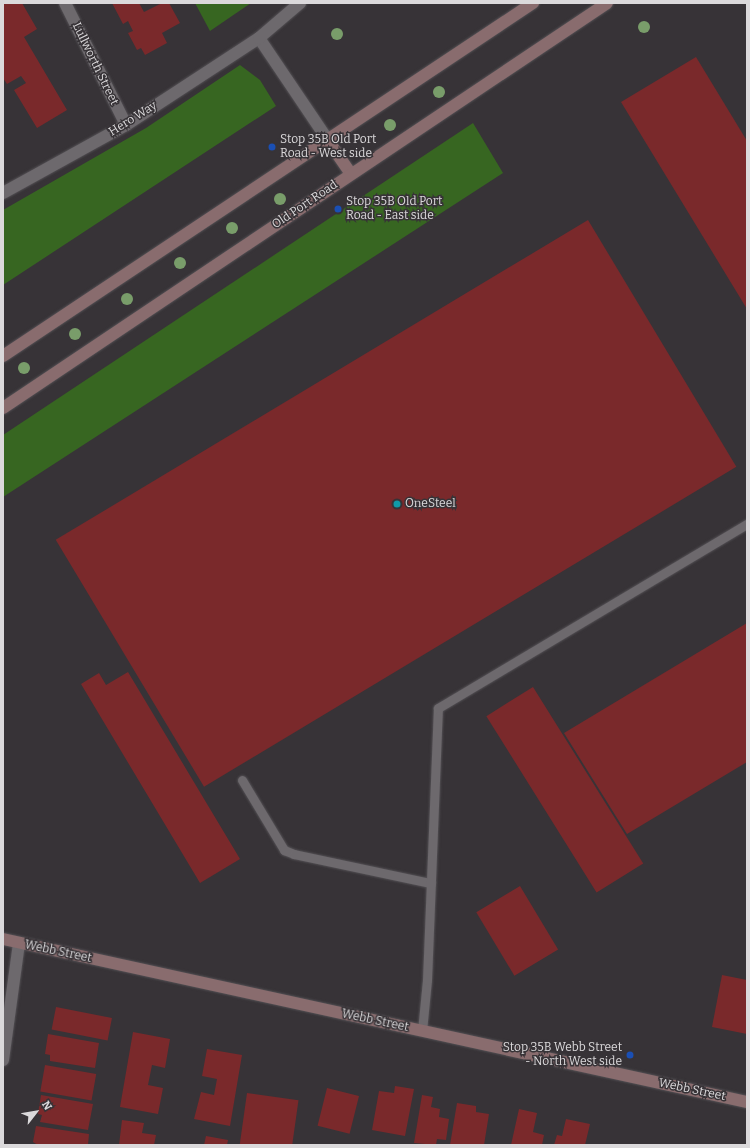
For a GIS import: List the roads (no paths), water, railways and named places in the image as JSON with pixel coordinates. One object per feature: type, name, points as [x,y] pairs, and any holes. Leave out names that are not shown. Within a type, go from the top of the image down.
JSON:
[{"type":"main road","points":[[3,356],[533,3]]},
{"type":"main road","name":"Old Port Road","points":[[3,408],[607,3]]},
{"type":"main road","points":[[327,139],[351,174]]},
{"type":"main road","name":"Webb Street","points":[[3,939],[747,1102]]},
{"type":"street","name":"Lullworth Street","points":[[65,3],[126,125]]},
{"type":"street","name":"Hero Way","points":[[3,193],[126,125],[259,38],[300,3]]},
{"type":"street","points":[[259,38],[327,139]]},
{"type":"street","points":[[3,1060],[19,943]]},
{"type":"lane","points":[[422,1031],[431,883],[438,708],[747,524]]},
{"type":"lane","points":[[242,780],[284,850],[294,854],[431,883]]},
{"type":"place","name":"Stop 35B Old Port Road - West side","points":[[272,147]]},
{"type":"place","name":"Stop 35B Old Port Road - East side","points":[[338,209]]},
{"type":"place","name":"OneSteel","points":[[397,504]]},
{"type":"place","name":"Stop 35B Webb Street - North West side","points":[[630,1055]]}]
